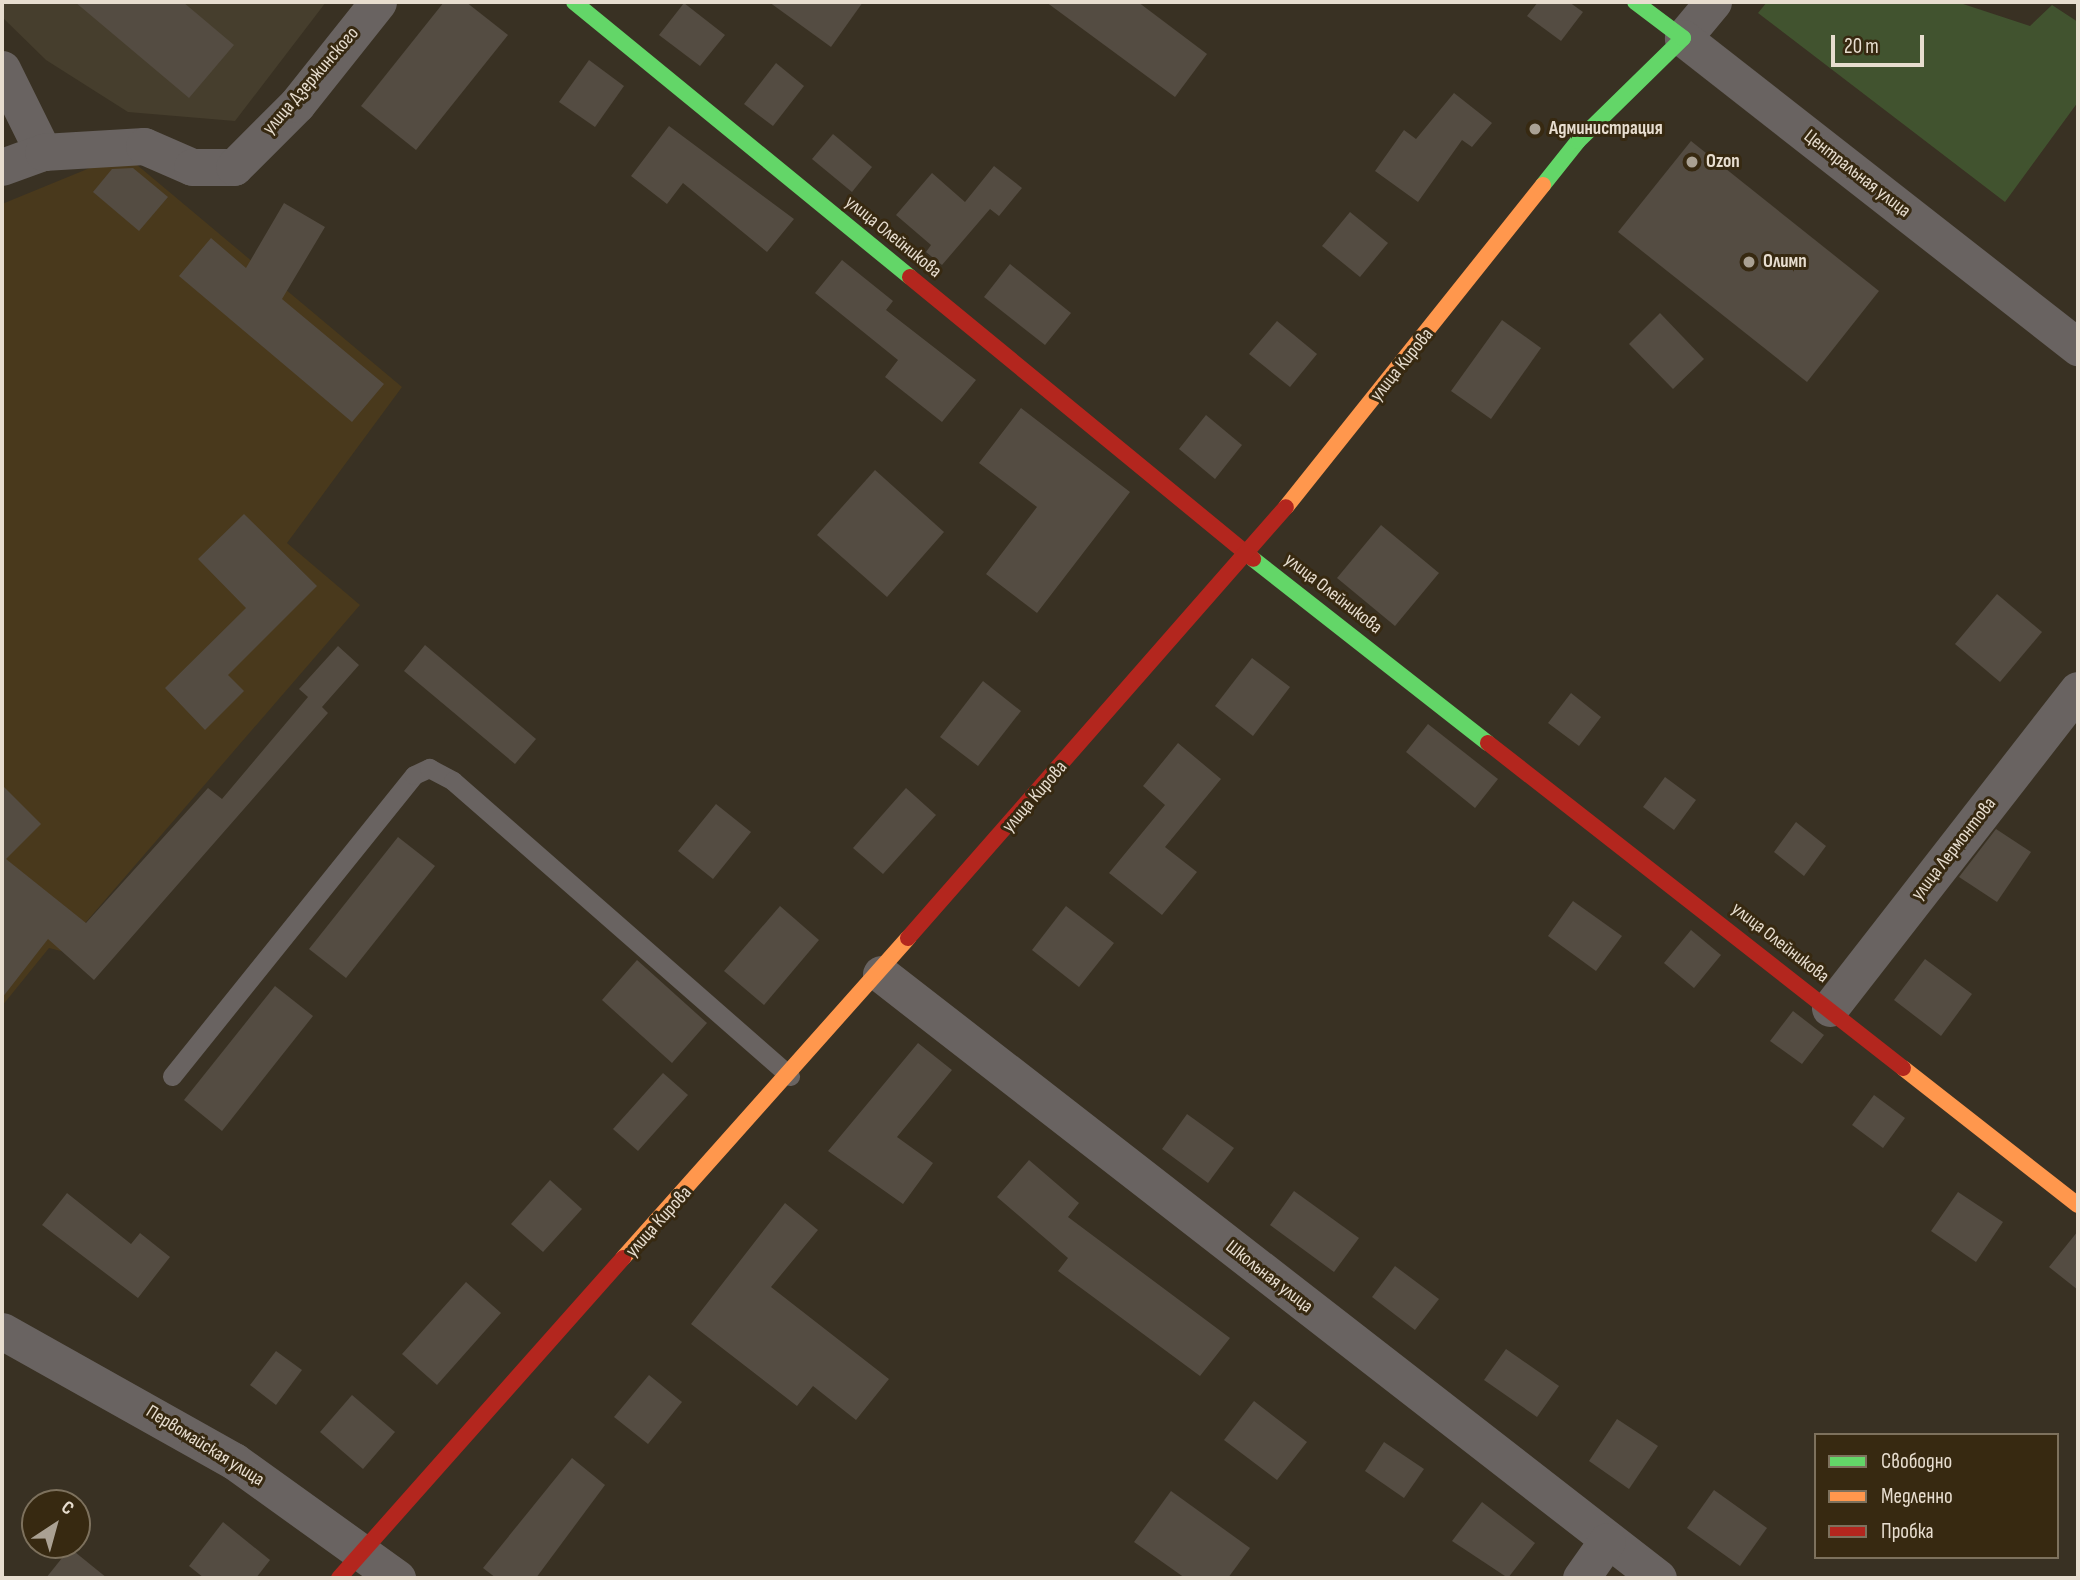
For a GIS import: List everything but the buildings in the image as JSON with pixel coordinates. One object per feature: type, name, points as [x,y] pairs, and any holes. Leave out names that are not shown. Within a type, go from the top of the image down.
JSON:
[{"type":"street","name":"улица Дзержинского","points":[[2,167],[43,152],[144,146],[192,167],[234,167],[297,104],[378,2]]},
{"type":"street","name":"улица Олейникова","points":[[574,2],[1248,555],[1830,1008],[2078,1205]]},
{"type":"street","name":"Центральная улица","points":[[1635,2],[2078,347]]},
{"type":"street","name":"улица Кирова","points":[[350,1566],[881,974],[1248,555],[1578,141],[1683,38],[1713,2]]},
{"type":"street","points":[[2,69],[43,152]]},
{"type":"street","name":"улица Лермонтова","points":[[1830,1008],[2078,690]]},
{"type":"street","name":"Школьная улица","points":[[881,974],[1658,1578]]},
{"type":"street","name":"Первомайская улица","points":[[2,1331],[234,1461],[350,1566],[397,1578]]},
{"type":"street","points":[[1581,1578],[1607,1541]]},
{"type":"lane","points":[[172,1076],[414,775],[429,768],[453,781],[790,1076]]},
{"type":"shaded area","points":[[2,2],[326,2],[235,121],[128,112],[46,60],[2,17]]},
{"type":"shaded area","points":[[124,154],[402,387],[287,543],[360,605],[61,951],[49,948],[2,1006],[2,204]]},
{"type":"green space","points":[[1767,2],[1957,2],[2030,26],[2052,5],[2078,22],[2078,102],[2005,202],[1758,13]]},
{"type":"traffic: fast","points":[[574,2],[910,277]]},
{"type":"traffic: fast","points":[[1543,185],[1578,141],[1683,38],[1635,2]]},
{"type":"traffic: fast","points":[[1253,559],[1488,743]]},
{"type":"traffic: slow","points":[[1286,507],[1543,185]]},
{"type":"traffic: slow","points":[[623,1258],[908,938]]},
{"type":"traffic: slow","points":[[1903,1068],[2078,1205]]},
{"type":"traffic: jam","points":[[910,277],[1253,559]]},
{"type":"traffic: jam","points":[[908,938],[1286,507]]},
{"type":"traffic: jam","points":[[1488,743],[1903,1068]]},
{"type":"traffic: jam","points":[[339,1578],[623,1258]]},
{"type":"place","name":"Администрация","points":[[1535,129]]},
{"type":"place","name":"Ozon","points":[[1692,162]]},
{"type":"place","name":"Олимп","points":[[1749,262]]}]
